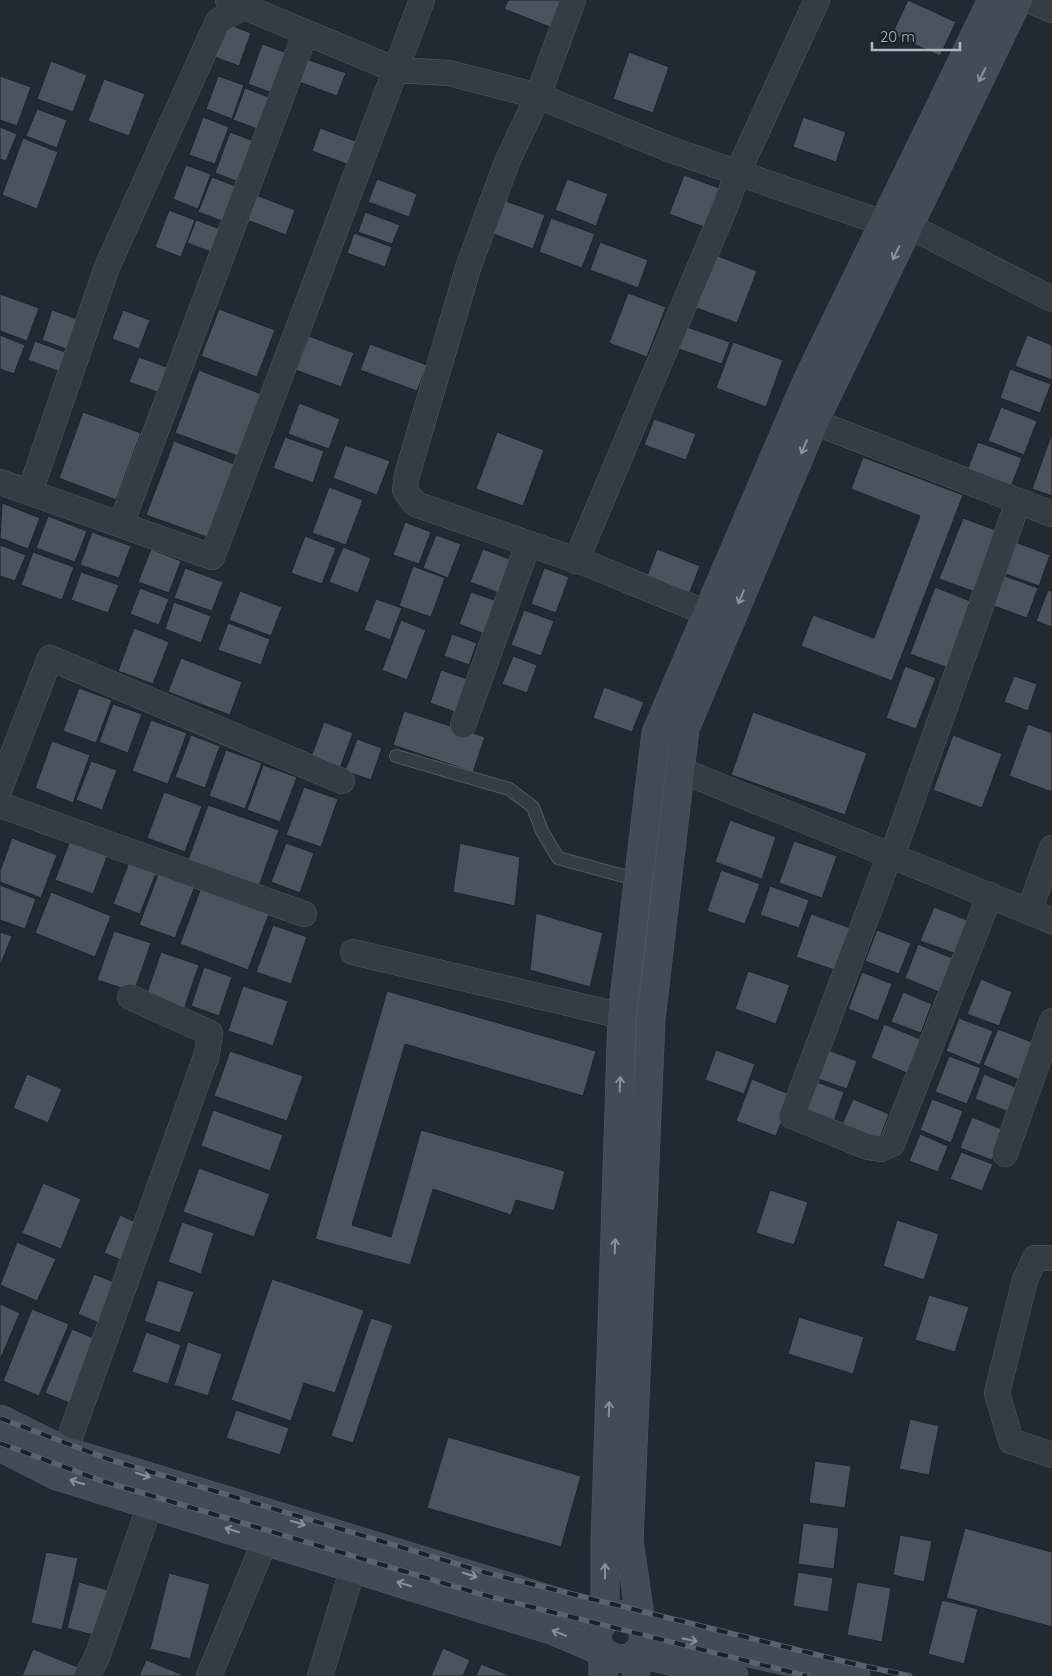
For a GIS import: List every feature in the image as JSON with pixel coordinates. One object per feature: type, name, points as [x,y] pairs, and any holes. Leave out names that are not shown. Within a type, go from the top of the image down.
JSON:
[{"type":"street","points":[[0,482],[212,556],[422,0]]},
{"type":"street","points":[[573,0],[538,96],[507,162],[469,265],[407,474],[405,490],[415,504],[576,561],[707,614]]},
{"type":"street","points":[[576,561],[738,172],[817,0]]},
{"type":"street","points":[[604,1620],[622,1016],[656,733],[806,381],[896,224],[1018,0]]},
{"type":"street","points":[[1029,0],[1052,10]]},
{"type":"street","points":[[30,492],[107,267],[218,21],[239,2],[305,34],[396,70],[449,73],[538,96],[669,149],[896,224],[1052,300]]},
{"type":"street","points":[[638,1653],[629,1541],[650,1029],[685,729],[896,224],[984,3]]},
{"type":"street","points":[[121,524],[305,34]]},
{"type":"street","points":[[814,422],[1052,514]]},
{"type":"street","points":[[990,895],[892,1144],[880,1149],[868,1147],[792,1116],[889,857],[892,856],[1018,502]]},
{"type":"street","points":[[463,725],[528,544]]},
{"type":"street","points":[[0,788],[50,658],[342,781]]},
{"type":"street","points":[[680,770],[1052,921]]},
{"type":"street","points":[[0,805],[304,914]]},
{"type":"street","points":[[1029,911],[1052,848]]},
{"type":"street","points":[[353,952],[622,1016]]},
{"type":"street","points":[[65,1451],[207,1054],[210,1033],[130,997]]},
{"type":"street","points":[[1005,1154],[1052,1021]]},
{"type":"street","points":[[1052,1258],[1035,1258],[1025,1280],[996,1393],[1010,1441],[1052,1455]]},
{"type":"street","points":[[0,1419],[65,1451],[561,1603],[604,1620]]},
{"type":"street","points":[[0,1448],[57,1476],[554,1631],[603,1664]]},
{"type":"street","points":[[87,1676],[97,1657],[150,1505]]},
{"type":"street","points":[[209,1676],[265,1540]]},
{"type":"street","points":[[320,1676],[353,1568]]},
{"type":"street","points":[[603,1664],[597,1638],[598,1630],[604,1620],[611,1615],[627,1615],[634,1619],[638,1653]]},
{"type":"street","points":[[638,1653],[734,1676]]},
{"type":"street","points":[[603,1664],[614,1659],[622,1660],[638,1653],[856,1676]]},
{"type":"lane","points":[[396,756],[509,790],[533,807],[542,831],[558,858],[638,880]]},
{"type":"building","points":[[508,0],[557,0],[565,3],[555,29],[504,9]]},
{"type":"building","points":[[908,0],[956,22],[940,56],[892,34]]},
{"type":"building","points":[[225,23],[251,33],[239,66],[212,56]]},
{"type":"building","points":[[262,44],[290,54],[275,94],[248,84]]},
{"type":"building","points":[[629,52],[669,67],[653,113],[613,99]]},
{"type":"building","points":[[306,59],[346,73],[337,96],[297,81]]},
{"type":"building","points":[[51,61],[87,75],[73,112],[37,99]]},
{"type":"building","points":[[0,76],[31,87],[17,126],[0,120]]},
{"type":"building","points":[[218,76],[244,85],[232,119],[206,109]]},
{"type":"building","points":[[104,79],[145,94],[129,136],[88,121]]},
{"type":"building","points":[[245,88],[271,98],[260,130],[233,120]]},
{"type":"building","points":[[37,109],[67,120],[57,148],[26,136]]},
{"type":"building","points":[[203,117],[229,127],[215,164],[189,155]]},
{"type":"building","points":[[803,117],[846,132],[836,162],[793,147]]},
{"type":"building","points":[[0,127],[17,134],[6,161],[0,159]]},
{"type":"building","points":[[320,128],[363,144],[355,167],[312,151]]},
{"type":"building","points":[[230,132],[256,142],[241,183],[215,173]]},
{"type":"building","points":[[23,138],[58,152],[37,209],[2,195]]},
{"type":"building","points":[[186,165],[211,174],[198,209],[173,199]]},
{"type":"building","points":[[684,175],[719,188],[704,227],[669,214]]},
{"type":"building","points":[[212,177],[238,187],[225,222],[198,212]]},
{"type":"building","points":[[377,179],[417,194],[409,217],[368,202]]},
{"type":"building","points":[[567,179],[608,194],[596,226],[555,210]]},
{"type":"building","points":[[256,195],[295,210],[286,235],[247,220]]},
{"type":"building","points":[[500,199],[545,215],[533,249],[488,232]]},
{"type":"building","points":[[169,210],[195,220],[181,257],[155,247]]},
{"type":"building","points":[[365,212],[400,225],[392,244],[358,232]]},
{"type":"building","points":[[551,218],[595,234],[582,268],[539,252]]},
{"type":"building","points":[[196,220],[223,230],[214,253],[187,243]]},
{"type":"building","points":[[354,233],[392,247],[385,267],[347,253]]},
{"type":"building","points":[[600,242],[648,260],[638,288],[590,270]]},
{"type":"building","points":[[713,254],[757,271],[737,323],[694,307]]},
{"type":"building","points":[[628,293],[666,307],[647,357],[609,343]]},
{"type":"building","points":[[0,294],[39,308],[27,341],[0,331]]},
{"type":"building","points":[[219,309],[275,330],[257,377],[201,356]]},
{"type":"building","points":[[52,310],[86,322],[74,352],[42,340]]},
{"type":"building","points":[[123,310],[150,320],[139,349],[112,339]]},
{"type":"building","points":[[687,327],[730,342],[722,364],[679,349]]},
{"type":"building","points":[[0,335],[25,345],[14,374],[0,369]]},
{"type":"building","points":[[1027,335],[1052,345],[1052,380],[1015,366]]},
{"type":"building","points":[[309,336],[354,353],[341,387],[296,370]]},
{"type":"building","points":[[35,341],[75,356],[68,375],[28,360]]},
{"type":"building","points":[[733,342],[783,360],[766,407],[716,388]]},
{"type":"building","points":[[370,344],[427,365],[417,391],[360,370]]},
{"type":"building","points":[[139,357],[172,369],[163,394],[129,382]]},
{"type":"building","points":[[1010,369],[1051,384],[1040,413],[1000,398]]},
{"type":"building","points":[[199,370],[261,394],[238,456],[175,433]]},
{"type":"building","points":[[299,403],[340,419],[329,449],[288,434]]},
{"type":"building","points":[[1001,407],[1037,421],[1024,455],[988,441]]},
{"type":"building","points":[[83,412],[141,433],[116,500],[59,478]]},
{"type":"building","points":[[654,419],[696,434],[686,460],[644,445]]},
{"type":"building","points":[[497,432],[544,450],[523,506],[476,489]]},
{"type":"building","points":[[1052,433],[1052,496],[1032,489]]},
{"type":"building","points":[[285,437],[324,451],[313,483],[273,468]]},
{"type":"building","points":[[174,441],[234,464],[207,537],[146,515]]},
{"type":"building","points":[[978,442],[1022,458],[1009,492],[965,476]]},
{"type":"building","points":[[345,445],[390,461],[377,495],[333,478]]},
{"type":"building","points":[[863,457],[963,495],[892,681],[801,646],[813,615],[874,638],[920,516],[851,489]]},
{"type":"building","points":[[329,487],[363,500],[346,545],[312,533]]},
{"type":"building","points":[[2,503],[40,518],[28,549],[0,538]]},
{"type":"building","points":[[48,516],[87,531],[75,562],[36,548]]},
{"type":"building","points":[[963,518],[998,531],[975,592],[939,579]]},
{"type":"building","points":[[405,522],[431,532],[419,564],[393,555]]},
{"type":"building","points":[[92,532],[131,546],[119,578],[80,565]]},
{"type":"building","points":[[436,535],[461,544],[448,578],[423,568]]},
{"type":"building","points":[[305,536],[336,548],[322,584],[291,573]]},
{"type":"building","points":[[1015,542],[1050,555],[1039,586],[1003,573]]},
{"type":"building","points":[[0,545],[26,555],[15,581],[0,576]]},
{"type":"building","points":[[343,547],[371,558],[358,593],[329,582]]},
{"type":"building","points":[[151,549],[181,561],[169,593],[138,582]]},
{"type":"building","points":[[483,549],[512,560],[499,593],[470,582]]},
{"type":"building","points":[[657,549],[700,566],[689,594],[646,579]]},
{"type":"building","points":[[33,552],[74,567],[62,600],[21,585]]},
{"type":"building","points":[[413,566],[445,578],[431,617],[399,606]]},
{"type":"building","points":[[185,568],[223,582],[212,611],[174,598]]},
{"type":"building","points":[[544,568],[569,577],[556,613],[531,604]]},
{"type":"building","points":[[81,572],[119,585],[108,613],[71,600]]},
{"type":"building","points":[[1002,575],[1038,588],[1027,618],[991,605]]},
{"type":"building","points":[[935,587],[980,605],[956,671],[910,654]]},
{"type":"building","points":[[140,588],[169,599],[159,625],[130,614]]},
{"type":"building","points":[[1048,590],[1052,591],[1052,627],[1036,621]]},
{"type":"building","points":[[240,591],[282,607],[271,636],[229,620]]},
{"type":"building","points":[[471,592],[497,601],[485,634],[459,624]]},
{"type":"building","points":[[376,599],[402,608],[390,640],[364,630]]},
{"type":"building","points":[[174,602],[211,616],[201,643],[165,629]]},
{"type":"building","points":[[524,610],[554,621],[541,656],[511,645]]},
{"type":"building","points":[[401,620],[426,630],[407,680],[382,670]]},
{"type":"building","points":[[228,623],[270,639],[261,665],[218,650]]},
{"type":"building","points":[[134,628],[169,642],[153,684],[118,671]]},
{"type":"building","points":[[452,634],[477,643],[469,665],[444,656]]},
{"type":"building","points":[[513,656],[537,665],[527,693],[502,684]]},
{"type":"building","points":[[181,658],[242,682],[230,715],[168,692]]},
{"type":"building","points":[[905,666],[936,678],[916,729],[886,718]]},
{"type":"building","points":[[441,670],[470,680],[458,713],[430,703]]},
{"type":"building","points":[[1014,676],[1037,684],[1028,711],[1004,702]]},
{"type":"building","points":[[604,687],[644,702],[632,732],[593,718]]},
{"type":"building","points":[[79,688],[112,700],[96,743],[63,731]]},
{"type":"building","points":[[113,704],[142,714],[128,753],[99,742]]},
{"type":"building","points":[[404,711],[485,737],[473,772],[393,745]]},
{"type":"building","points":[[753,712],[867,753],[845,815],[731,775]]},
{"type":"building","points":[[151,720],[187,733],[168,784],[132,771]]},
{"type":"building","points":[[324,722],[353,733],[340,768],[311,757]]},
{"type":"building","points":[[1028,724],[1052,733],[1052,792],[1009,776]]},
{"type":"building","points":[[191,735],[220,746],[205,788],[175,777]]},
{"type":"building","points":[[953,735],[1002,754],[982,808],[933,790]]},
{"type":"building","points":[[357,739],[382,748],[371,780],[345,771]]},
{"type":"building","points":[[52,741],[90,755],[73,803],[35,788]]},
{"type":"building","points":[[226,750],[262,763],[245,809],[209,796]]},
{"type":"building","points":[[91,761],[117,770],[102,810],[76,800]]},
{"type":"building","points":[[263,765],[297,777],[280,822],[247,810]]},
{"type":"building","points":[[304,787],[338,799],[321,847],[286,835]]},
{"type":"building","points":[[164,792],[202,806],[185,852],[147,838]]},
{"type":"building","points":[[208,805],[279,830],[259,886],[188,860]]},
{"type":"building","points":[[730,820],[776,837],[762,879],[715,862]]},
{"type":"building","points":[[72,835],[110,849],[93,894],[55,880]]},
{"type":"building","points":[[12,838],[57,855],[41,898],[0,882],[0,871]]},
{"type":"building","points":[[794,841],[837,856],[822,898],[779,883]]},
{"type":"building","points":[[286,843],[314,853],[300,893],[271,882]]},
{"type":"building","points":[[460,843],[520,857],[515,906],[453,892]]},
{"type":"building","points":[[129,862],[156,873],[140,914],[113,904]]},
{"type":"building","points":[[721,870],[760,884],[745,924],[707,911]]},
{"type":"building","points":[[159,872],[195,886],[175,938],[139,925]]},
{"type":"building","points":[[0,885],[36,899],[25,929],[0,920]]},
{"type":"building","points":[[202,885],[270,911],[248,970],[180,944]]},
{"type":"building","points":[[770,886],[809,900],[799,928],[760,915]]},
{"type":"building","points":[[51,892],[111,916],[95,957],[35,933]]},
{"type":"building","points":[[934,907],[967,920],[954,953],[920,941]]},
{"type":"building","points":[[536,913],[603,933],[590,987],[530,970]]},
{"type":"building","points":[[811,914],[856,930],[841,972],[796,957]]},
{"type":"building","points":[[273,925],[307,937],[291,984],[256,972]]},
{"type":"building","points":[[877,930],[911,943],[899,974],[865,961]]},
{"type":"building","points":[[114,931],[151,943],[134,992],[97,980]]},
{"type":"building","points":[[0,932],[12,936],[0,966]]},
{"type":"building","points":[[918,944],[952,958],[939,992],[905,978]]},
{"type":"building","points":[[161,952],[199,965],[183,1012],[145,999]]},
{"type":"building","points":[[204,967],[232,977],[219,1016],[191,1006]]},
{"type":"building","points":[[748,971],[790,985],[776,1024],[735,1009]]},
{"type":"building","points":[[862,972],[892,984],[878,1021],[848,1009]]},
{"type":"building","points":[[981,979],[1012,992],[999,1026],[967,1014]]},
{"type":"building","points":[[243,986],[288,1001],[273,1046],[228,1031]]},
{"type":"building","points":[[387,991],[596,1051],[583,1096],[405,1044],[352,1225],[391,1237],[421,1130],[565,1171],[554,1211],[516,1200],[511,1215],[433,1189],[410,1265],[315,1239]]},
{"type":"building","points":[[903,992],[932,1004],[921,1033],[891,1022]]},
{"type":"building","points":[[959,1018],[993,1031],[980,1065],[946,1051]]},
{"type":"building","points":[[884,1024],[920,1039],[907,1073],[871,1058]]},
{"type":"building","points":[[998,1029],[1037,1044],[1022,1081],[983,1065]]},
{"type":"building","points":[[716,1050],[755,1064],[744,1094],[705,1080]]},
{"type":"building","points":[[828,1050],[857,1061],[847,1089],[816,1078]]},
{"type":"building","points":[[230,1051],[303,1076],[287,1121],[214,1096]]},
{"type":"building","points":[[949,1056],[981,1068],[967,1104],[935,1092]]},
{"type":"building","points":[[27,1074],[62,1089],[48,1123],[13,1108]]},
{"type":"building","points":[[984,1074],[1018,1088],[1009,1112],[975,1099]]},
{"type":"building","points":[[752,1079],[792,1095],[776,1136],[736,1121]]},
{"type":"building","points":[[814,1081],[844,1092],[833,1124],[802,1113]]},
{"type":"building","points":[[853,1099],[889,1114],[878,1143],[841,1127]]},
{"type":"building","points":[[932,1099],[963,1111],[951,1143],[920,1130]]},
{"type":"building","points":[[213,1110],[283,1135],[270,1171],[201,1146]]},
{"type":"building","points":[[972,1117],[1004,1130],[992,1160],[960,1148]]},
{"type":"building","points":[[920,1134],[948,1146],[938,1172],[909,1161]]},
{"type":"building","points":[[961,1152],[993,1164],[982,1191],[950,1179]]},
{"type":"building","points":[[199,1168],[270,1194],[254,1237],[183,1212]]},
{"type":"building","points":[[43,1183],[81,1199],[61,1249],[22,1233]]},
{"type":"building","points":[[770,1190],[808,1202],[794,1245],[756,1233]]},
{"type":"building","points":[[120,1215],[154,1230],[138,1267],[104,1253]]},
{"type":"building","points":[[897,1220],[939,1234],[924,1280],[883,1266]]},
{"type":"building","points":[[182,1222],[214,1233],[201,1274],[168,1262]]},
{"type":"building","points":[[17,1242],[56,1259],[37,1301],[0,1285]]},
{"type":"building","points":[[94,1274],[128,1288],[111,1328],[78,1314]]},
{"type":"building","points":[[272,1279],[364,1310],[335,1393],[304,1383],[291,1421],[231,1400]]},
{"type":"building","points":[[158,1280],[194,1292],[180,1333],[144,1321]]},
{"type":"building","points":[[929,1295],[969,1307],[955,1352],[915,1340]]},
{"type":"building","points":[[0,1304],[20,1313],[0,1360]]},
{"type":"building","points":[[32,1309],[69,1324],[39,1396],[3,1381]]},
{"type":"building","points":[[799,1317],[864,1337],[853,1374],[788,1354]]},
{"type":"building","points":[[371,1318],[393,1325],[353,1443],[331,1436]]},
{"type":"building","points":[[72,1329],[103,1342],[77,1406],[45,1393]]},
{"type":"building","points":[[146,1332],[181,1345],[168,1384],[132,1372]]},
{"type":"building","points":[[188,1342],[222,1354],[208,1396],[174,1385]]},
{"type":"building","points":[[236,1410],[289,1428],[280,1455],[226,1438]]},
{"type":"building","points":[[910,1419],[939,1426],[929,1475],[899,1469]]},
{"type":"building","points":[[448,1437],[581,1476],[561,1547],[427,1508]]},
{"type":"building","points":[[815,1461],[851,1466],[845,1508],[809,1503]]},
{"type":"building","points":[[803,1523],[839,1528],[834,1569],[798,1564]]},
{"type":"building","points":[[965,1528],[1052,1552],[1052,1627],[946,1598]]},
{"type":"building","points":[[900,1535],[932,1541],[924,1582],[893,1575]]},
{"type":"building","points":[[46,1552],[78,1558],[62,1630],[31,1623]]},
{"type":"building","points":[[798,1572],[833,1578],[828,1612],[793,1606]]},
{"type":"building","points":[[169,1573],[210,1584],[190,1659],[150,1649]]},
{"type":"building","points":[[79,1582],[112,1591],[100,1637],[67,1628]]},
{"type":"building","points":[[857,1582],[891,1588],[882,1642],[847,1635]]},
{"type":"building","points":[[942,1600],[978,1609],[964,1664],[928,1654]]},
{"type":"building","points":[[443,1648],[470,1660],[463,1676],[431,1676]]},
{"type":"building","points":[[33,1649],[78,1667],[74,1676],[22,1676]]},
{"type":"building","points":[[146,1660],[183,1675],[139,1676]]},
{"type":"building","points":[[481,1664],[511,1676],[476,1676]]},
{"type":"railway","points":[[0,1418],[108,1459],[487,1573],[850,1663],[910,1676]]},
{"type":"railway","points":[[0,1443],[99,1480],[480,1594],[807,1676]]}]
